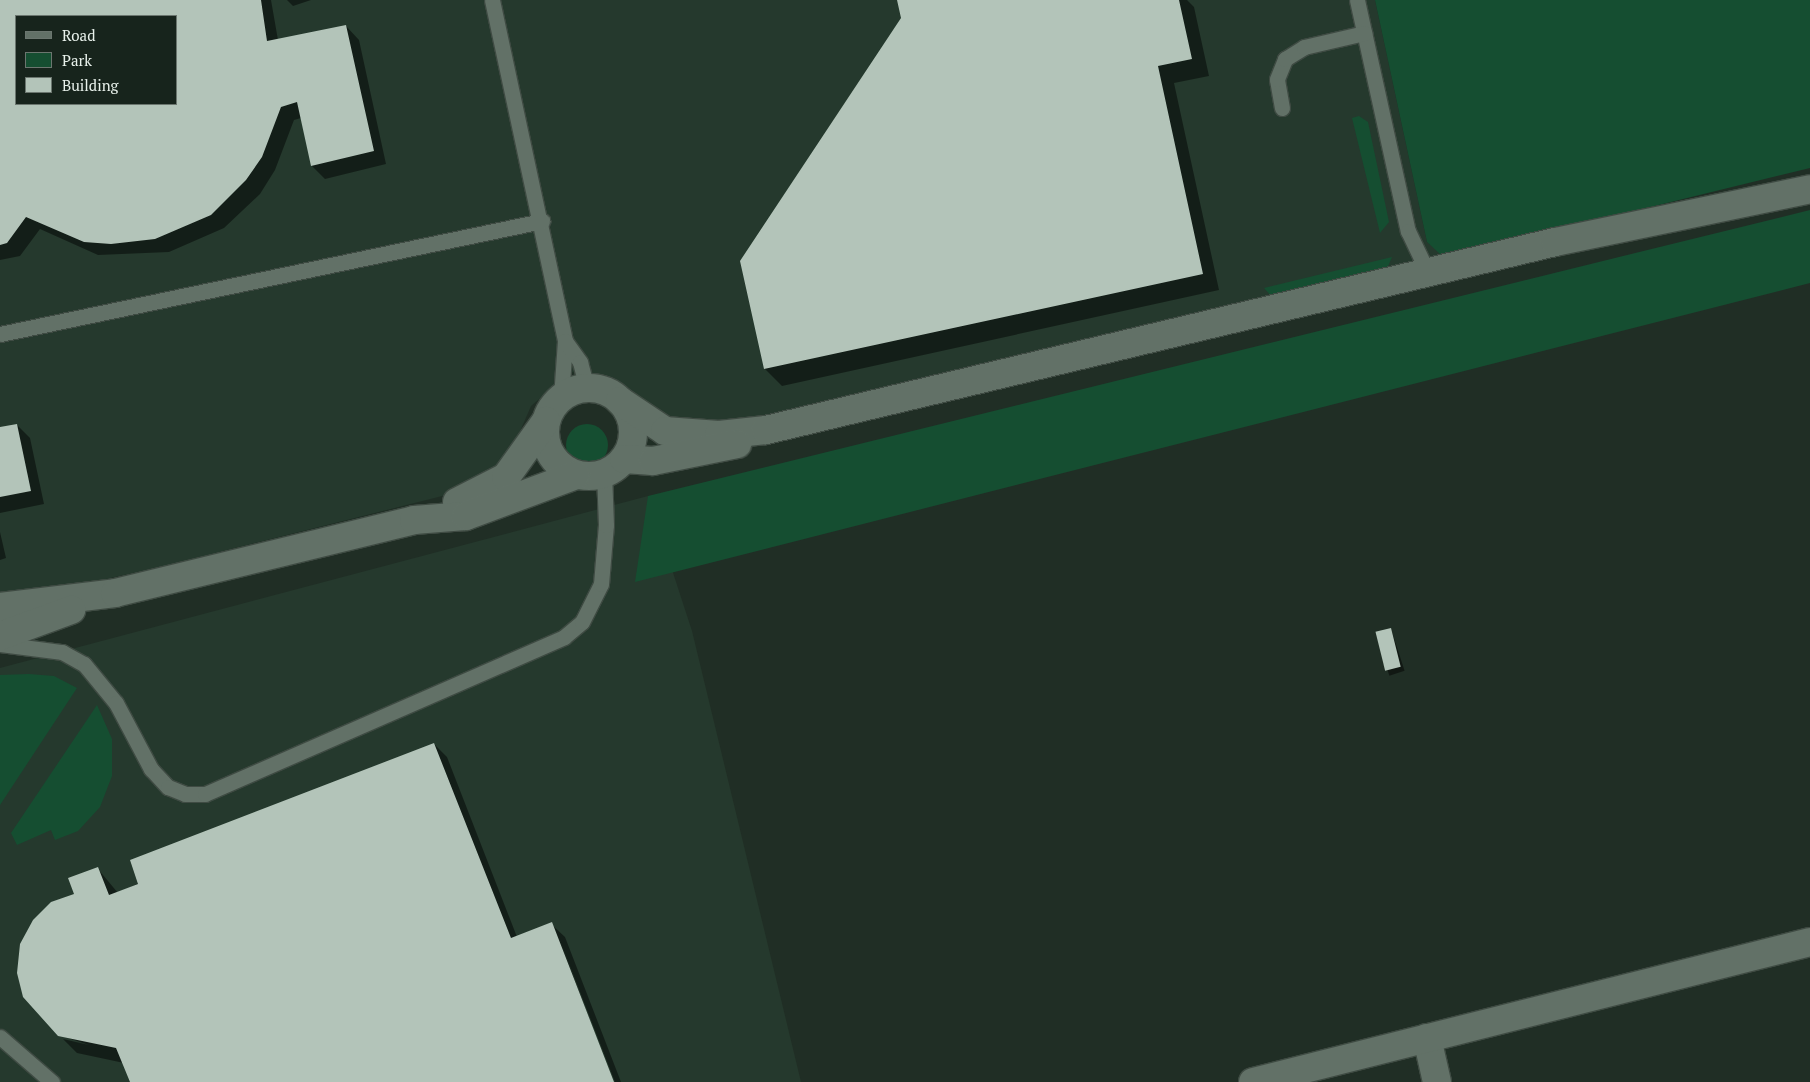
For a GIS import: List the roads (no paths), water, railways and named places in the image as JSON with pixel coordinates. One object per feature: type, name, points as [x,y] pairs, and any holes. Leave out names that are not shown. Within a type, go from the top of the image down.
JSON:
[{"type":"street","points":[[414,520],[506,477],[561,398],[587,388],[620,401],[665,431],[719,435],[766,430],[1428,273],[1810,189]]},
{"type":"street","points":[[614,466],[632,429],[620,401]]},
{"type":"street","points":[[546,420],[547,447],[554,460],[576,475]]},
{"type":"street","points":[[0,607],[115,593],[414,520],[466,516],[576,475],[614,466],[699,455],[738,444],[766,430]]},
{"type":"street","points":[[0,636],[115,593]]},
{"type":"street","points":[[1253,1082],[1810,942]]},
{"type":"street","points":[[1427,1038],[1437,1082]]},
{"type":"lane","points":[[492,0],[542,221],[565,341],[561,398]]},
{"type":"lane","points":[[1357,0],[1408,231],[1428,273]]},
{"type":"lane","points":[[1282,108],[1276,79],[1285,59],[1304,47],[1364,33]]},
{"type":"lane","points":[[0,334],[542,221]]},
{"type":"lane","points":[[565,341],[580,362],[587,388]]},
{"type":"lane","points":[[0,644],[62,652],[84,664],[116,703],[151,769],[168,788],[185,794],[205,794],[564,637],[582,622],[601,584],[614,466]]},
{"type":"lane","points":[[0,1036],[52,1082]]}]
